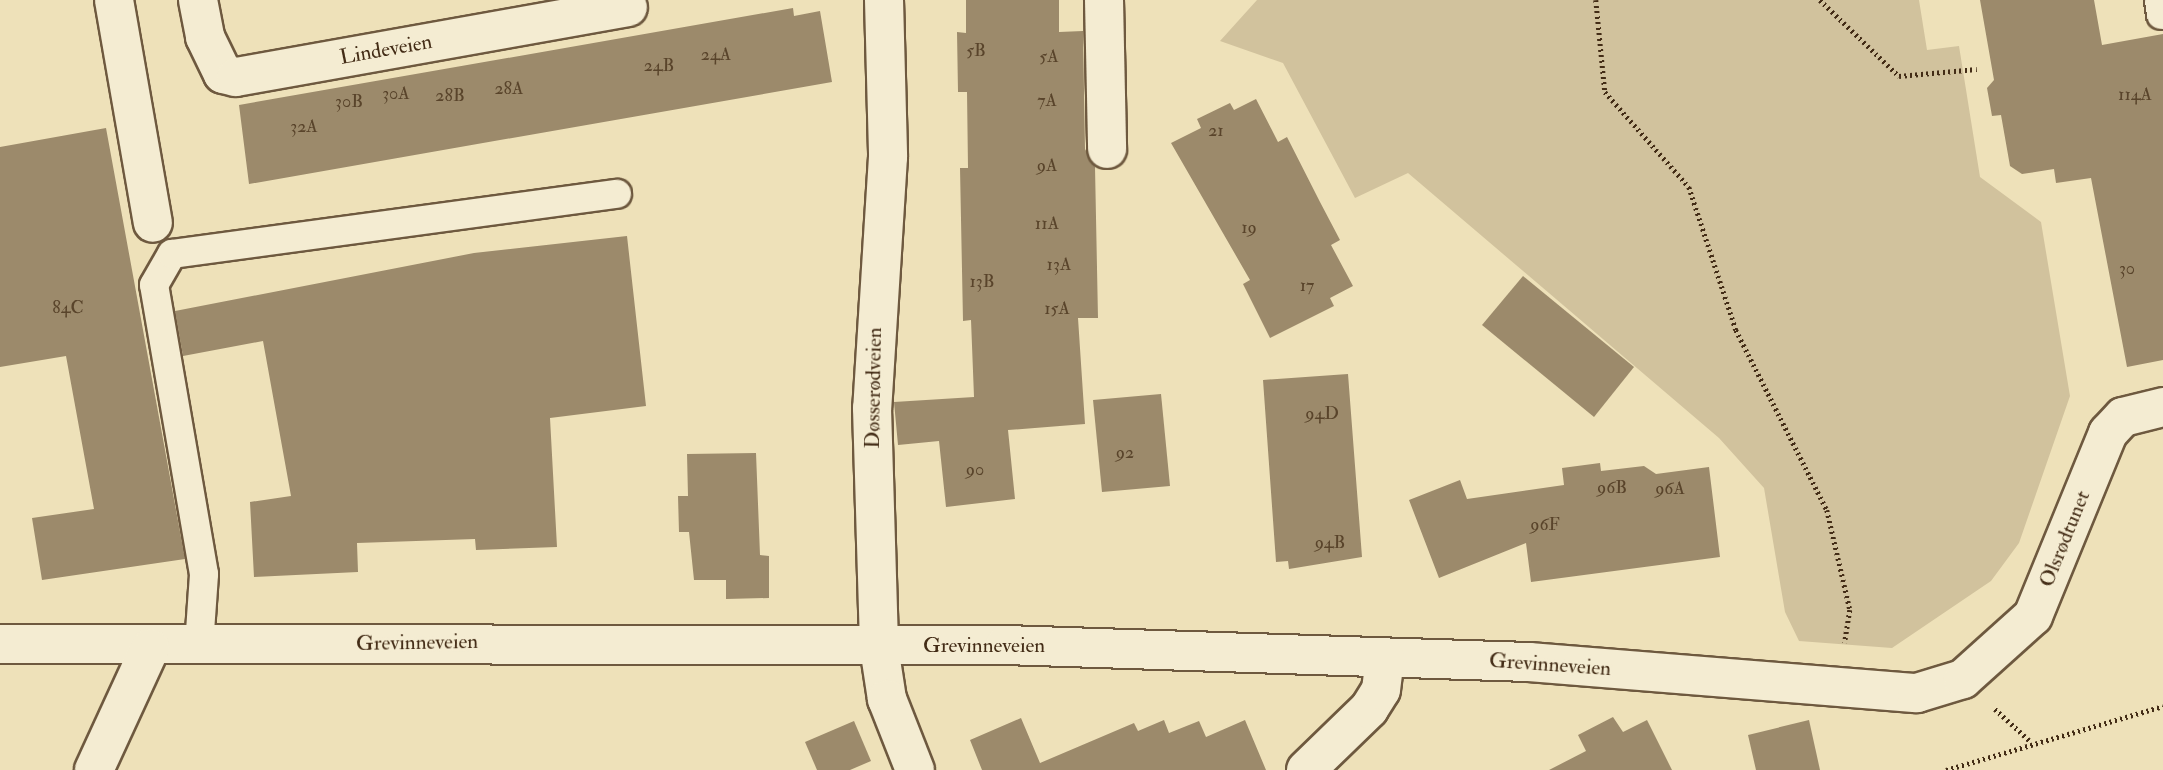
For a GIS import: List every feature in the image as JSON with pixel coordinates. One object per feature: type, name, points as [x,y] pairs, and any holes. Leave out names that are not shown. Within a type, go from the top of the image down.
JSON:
[{"type":"street","points":[[114,0],[153,223]]},
{"type":"street","name":"Lindeveien","points":[[198,0],[205,37],[223,74],[236,77],[628,7]]},
{"type":"street","name":"Døsserødveien","points":[[884,0],[888,157],[872,408],[878,647],[887,699],[915,770]]},
{"type":"street","points":[[1104,0],[1107,149]]},
{"type":"street","name":"Olsrødtunet","points":[[1963,679],[2034,616],[2108,433],[2123,417],[2163,407]]},
{"type":"street","name":"Grevinneveien","points":[[0,644],[150,648],[878,647],[1385,657],[1529,662],[1840,690],[1917,693],[1963,679]]},
{"type":"street","points":[[94,770],[150,648]]},
{"type":"street","points":[[1306,770],[1369,709],[1381,690],[1385,657]]},
{"type":"lane","points":[[199,646],[204,574],[154,285],[172,254],[617,194]]},
{"type":"path","points":[[1596,0],[1605,92],[1689,187],[1736,330],[1827,510],[1850,610],[1840,690]]},
{"type":"path","points":[[1821,0],[1899,76],[1977,69]]},
{"type":"path","points":[[1946,770],[2163,706]]},
{"type":"shaded area","points":[[1257,0],[1919,0],[1927,50],[1959,46],[1980,177],[2041,222],[2070,396],[2019,543],[1991,581],[1892,648],[1799,641],[1785,612],[1764,488],[1719,438],[1408,173],[1355,198],[1283,63],[1220,41]]},
{"type":"building","points":[[966,0],[1059,0],[1059,32],[1083,31],[1085,149],[1095,167],[1098,318],[1078,318],[1085,424],[1008,430],[1015,499],[946,507],[939,441],[898,445],[894,402],[974,397],[971,320],[963,321],[960,168],[968,168],[967,92],[958,92],[957,32],[966,33]]},
{"type":"building","points":[[1980,0],[2094,0],[2102,45],[2163,34],[2163,360],[2127,367],[2091,178],[2056,183],[2054,169],[2022,174],[2010,166],[2001,115],[1992,116],[1987,88],[1994,80]]},
{"type":"building","points":[[793,8],[794,16],[820,11],[832,82],[249,184],[239,105]]},
{"type":"building","points":[[1256,99],[1278,142],[1287,137],[1340,240],[1331,245],[1353,286],[1330,298],[1334,306],[1270,338],[1243,284],[1250,280],[1171,143],[1201,128],[1197,119],[1230,103],[1234,110]]},
{"type":"building","points":[[106,128],[185,559],[42,580],[32,518],[94,509],[66,356],[0,367],[0,147]]},
{"type":"building","points":[[627,236],[646,406],[550,418],[557,547],[476,550],[475,539],[357,543],[358,572],[254,577],[250,502],[291,496],[263,341],[183,356],[175,311],[474,253]]},
{"type":"building","points":[[1523,276],[1634,367],[1594,417],[1482,325]]},
{"type":"building","points":[[1348,374],[1362,557],[1289,569],[1288,561],[1276,562],[1263,380]]},
{"type":"building","points":[[1161,394],[1170,486],[1102,492],[1093,400]]},
{"type":"building","points":[[756,453],[760,555],[769,556],[769,598],[726,599],[726,580],[694,580],[689,532],[679,532],[678,496],[688,496],[687,454]]},
{"type":"building","points":[[1600,463],[1601,471],[1644,466],[1656,474],[1709,467],[1720,557],[1531,582],[1526,543],[1439,578],[1409,500],[1460,480],[1467,499],[1564,485],[1562,468]]},
{"type":"building","points":[[1613,717],[1623,732],[1647,720],[1672,770],[1549,770],[1586,751],[1578,735]]},
{"type":"building","points":[[1021,718],[1040,763],[1134,723],[1138,731],[1164,720],[1169,733],[1199,721],[1206,737],[1245,720],[1266,770],[982,770],[970,740]]},
{"type":"building","points":[[1809,720],[1820,770],[1756,770],[1748,735]]},
{"type":"building","points":[[854,721],[871,761],[850,770],[817,770],[805,742]]}]
